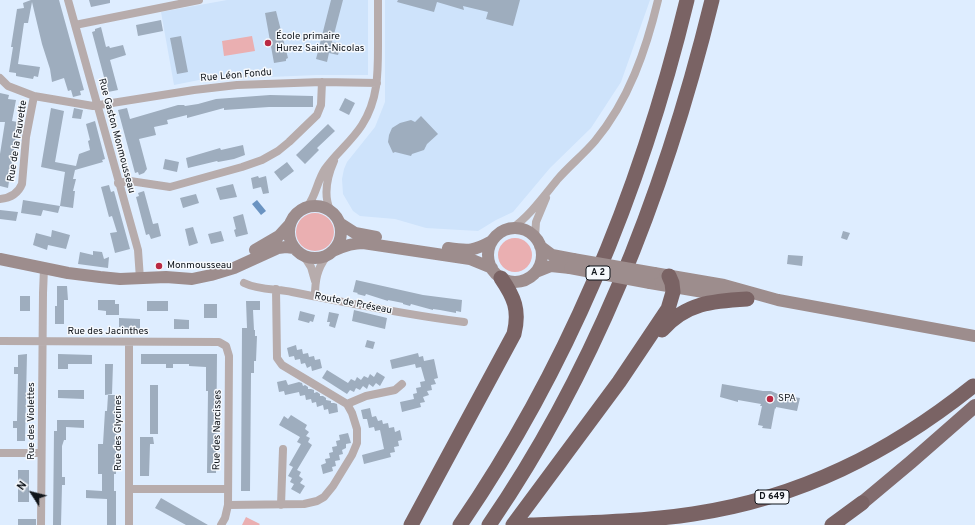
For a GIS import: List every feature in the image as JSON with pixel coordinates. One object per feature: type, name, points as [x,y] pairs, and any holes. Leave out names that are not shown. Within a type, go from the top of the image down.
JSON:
[{"type":"highway","name":"A 2","points":[[460,525],[500,463],[534,405],[564,347],[599,270],[624,207],[650,133],[671,64],[687,0]]},
{"type":"highway","name":"A 2","points":[[489,525],[531,458],[561,404],[590,348],[629,261],[658,185],[674,137],[691,81],[712,0]]},
{"type":"highway","points":[[411,525],[514,334],[517,317],[512,294],[496,273]]},
{"type":"highway","points":[[513,525],[619,382],[668,309],[671,301],[671,281]]},
{"type":"highway","points":[[619,382],[658,335],[677,316],[706,303],[747,299]]},
{"type":"highway","name":"D 649","points":[[530,525],[626,520],[693,514],[742,505],[791,491],[838,472],[882,449],[923,423],[974,385]]},
{"type":"highway","points":[[832,525],[862,503],[916,459],[975,406]]},
{"type":"main road","points":[[0,259],[100,277],[140,279],[166,277],[210,268],[236,260],[279,236],[290,224],[297,213],[307,207],[319,206],[330,210],[341,224],[356,234],[462,250],[475,250],[492,241],[500,233],[511,229],[523,230],[530,233],[552,254],[571,264]]},
{"type":"main road","points":[[290,224],[289,236],[294,248],[304,256],[314,259],[331,253],[344,246],[364,243],[470,259],[509,281],[518,282],[551,266],[571,264],[671,281],[731,287],[778,300],[975,336]]},
{"type":"main road","points":[[331,253],[342,237],[341,224]]},
{"type":"main road","points":[[492,241],[488,254],[496,273]]},
{"type":"main road","points":[[536,272],[541,261],[542,252],[538,242]]},
{"type":"main road","points":[[166,277],[186,279],[204,277],[238,267],[274,249],[282,247],[294,248]]},
{"type":"main road","points":[[671,281],[747,299],[778,300]]},
{"type":"street","name":"Rue Gaston Monmousseau","points":[[68,0],[138,250],[140,279]]},
{"type":"street","points":[[74,25],[199,0]]},
{"type":"street","points":[[307,207],[313,198],[323,172],[358,131],[366,119],[373,102],[378,83],[378,0]]},
{"type":"street","points":[[511,229],[523,220],[561,176],[594,142],[619,106],[639,65],[658,0]]},
{"type":"street","name":"Rue Léon Fondu","points":[[0,78],[8,86],[34,96],[85,106],[98,106],[194,90],[237,85],[322,82],[378,83]]},
{"type":"street","points":[[118,183],[130,181],[168,187],[257,162],[283,147],[319,112],[321,106],[322,82]]},
{"type":"street","name":"Rue de la Fauvette","points":[[0,199],[14,195],[22,184],[26,137],[34,96]]},
{"type":"street","points":[[330,210],[326,197],[327,185],[330,170],[336,155]]},
{"type":"street","points":[[538,242],[537,218],[552,187]]},
{"type":"street","points":[[315,284],[319,268],[331,253]]},
{"type":"street","points":[[304,256],[311,267],[315,284],[315,296]]},
{"type":"street","name":"Rue des Violettes","points":[[41,525],[44,268]]},
{"type":"street","name":"Route de Préseau","points":[[244,283],[407,314],[464,322]]},
{"type":"street","points":[[228,505],[304,504],[317,501],[327,494],[333,486],[352,456],[356,443],[356,430],[352,413],[347,404],[282,364],[278,360],[276,355],[276,289]]},
{"type":"street","name":"Rue des Jacinthes","points":[[0,341],[215,342]]},
{"type":"street","name":"Rue des Glycines","points":[[129,342],[129,525]]},
{"type":"street","name":"Rue des Narcisses","points":[[215,342],[224,344],[229,352],[228,505],[221,525]]},
{"type":"street","points":[[347,404],[366,396],[395,390],[402,384]]},
{"type":"street","points":[[281,505],[283,449]]},
{"type":"street","points":[[0,453],[41,453]]},
{"type":"street","points":[[129,489],[228,489]]},
{"type":"shaded area","name":"École primaire Hurez Saint-Nicolas","points":[[227,0],[368,0],[368,75],[317,75],[199,80],[174,85],[161,12]]},
{"type":"shaded area","points":[[385,0],[650,0],[621,82],[591,128],[550,168],[513,212],[478,231],[426,228],[395,219],[360,216],[353,211],[343,194],[342,179],[347,162],[375,127],[385,102]]},
{"type":"shaded area","points":[[252,36],[255,51],[224,56],[222,41]]},
{"type":"shaded area","points":[[311,213],[319,213],[329,218],[333,225],[333,239],[329,246],[319,251],[311,251],[301,246],[299,243],[296,236],[296,228],[301,218],[304,216]]},
{"type":"shaded area","points":[[512,238],[518,238],[527,243],[531,249],[531,261],[527,267],[518,272],[512,272],[503,267],[498,258],[498,252],[503,243]]},
{"type":"shaded area","points":[[246,517],[260,524],[242,525]]},
{"type":"water","points":[[257,200],[266,211],[261,215],[252,204]]},
{"type":"building","points":[[31,0],[59,0],[84,90],[80,91],[81,95],[73,97],[71,90],[68,91],[64,78],[52,82],[50,69],[42,44],[32,2],[28,23],[24,23],[18,64],[40,67],[38,77],[34,76],[33,79],[16,76],[16,73],[9,72],[17,9],[24,8],[23,3]]},
{"type":"building","points":[[89,0],[110,0],[110,3],[91,7]]},
{"type":"building","points":[[331,0],[343,0],[332,42],[341,44],[338,55],[329,53],[327,62],[316,59]]},
{"type":"building","points":[[398,0],[520,0],[513,26],[486,19],[488,12],[463,6],[464,10],[437,2],[434,12],[397,2]]},
{"type":"building","points":[[276,11],[288,58],[286,61],[274,63],[265,13]]},
{"type":"building","points":[[161,20],[163,31],[138,36],[136,25]]},
{"type":"building","points":[[101,27],[106,47],[109,46],[110,48],[123,45],[126,55],[110,60],[118,90],[108,92],[92,32]]},
{"type":"building","points":[[181,36],[188,72],[177,74],[170,38]]},
{"type":"building","points":[[0,93],[9,95],[8,99],[16,100],[12,121],[18,122],[8,188],[0,186],[0,154],[5,122],[0,122]]},
{"type":"building","points":[[270,95],[313,96],[313,107],[269,107],[224,110],[224,108],[187,118],[187,115],[167,120],[168,124],[154,127],[156,135],[139,139],[147,169],[144,173],[139,175],[138,172],[135,173],[118,110],[127,108],[130,119],[178,105],[185,106],[198,104],[216,99]]},
{"type":"building","points":[[345,98],[355,103],[349,115],[339,110]]},
{"type":"building","points":[[51,108],[64,111],[55,162],[76,166],[79,154],[90,150],[88,141],[90,140],[86,124],[95,121],[105,159],[102,160],[103,162],[75,170],[73,179],[76,179],[73,191],[75,191],[73,208],[60,206],[65,172],[41,167]]},
{"type":"building","points":[[74,108],[83,110],[81,119],[72,118]]},
{"type":"building","points":[[421,116],[438,134],[427,144],[424,150],[412,154],[411,156],[395,152],[393,153],[388,142],[392,128],[400,123],[411,120],[415,122]]},
{"type":"building","points":[[328,124],[335,131],[317,148],[319,150],[305,164],[296,155]]},
{"type":"building","points":[[243,145],[245,155],[234,159],[217,161],[188,168],[186,158],[220,148],[221,150]]},
{"type":"building","points":[[165,159],[179,162],[177,172],[163,169]]},
{"type":"building","points":[[287,162],[294,171],[281,181],[274,172]]},
{"type":"building","points":[[258,176],[259,178],[266,176],[269,193],[263,194],[261,187],[253,189],[251,178]]},
{"type":"building","points":[[233,184],[237,197],[220,200],[216,188]]},
{"type":"building","points":[[109,185],[111,192],[114,191],[130,249],[115,253],[110,233],[117,232],[112,216],[109,217],[101,187]]},
{"type":"building","points":[[144,191],[153,224],[158,223],[161,236],[151,239],[149,234],[146,235],[136,197],[139,196],[138,193]]},
{"type":"building","points":[[196,194],[199,203],[183,208],[180,198]]},
{"type":"building","points":[[23,200],[60,206],[58,213],[43,210],[41,216],[21,213]]},
{"type":"building","points":[[0,210],[18,212],[16,221],[0,219]]},
{"type":"building","points":[[243,214],[248,234],[236,237],[233,217]]},
{"type":"building","points":[[193,227],[198,243],[189,246],[185,229]]},
{"type":"building","points":[[52,230],[70,235],[66,249],[48,245],[47,250],[33,245],[36,233],[51,237]]},
{"type":"building","points":[[221,231],[224,241],[211,244],[208,234]]},
{"type":"building","points":[[843,231],[850,233],[847,240],[841,238]]},
{"type":"building","points":[[93,251],[102,252],[104,259],[109,257],[108,268],[78,264],[80,252],[93,255]]},
{"type":"building","points":[[788,255],[803,256],[802,266],[787,264]]},
{"type":"building","points":[[356,280],[423,295],[462,300],[461,312],[456,311],[456,313],[433,310],[411,304],[410,306],[403,303],[388,301],[366,294],[365,296],[357,294],[358,293],[353,292]]},
{"type":"building","points":[[57,286],[67,286],[68,300],[64,300],[64,324],[55,324]]},
{"type":"building","points":[[20,296],[30,296],[30,311],[20,311]]},
{"type":"building","points":[[98,300],[115,300],[115,304],[119,304],[119,315],[106,315],[106,311],[98,310]]},
{"type":"building","points":[[147,301],[168,301],[168,311],[147,311]]},
{"type":"building","points":[[246,301],[260,301],[260,310],[253,310],[254,330],[255,336],[257,336],[256,361],[254,361],[254,373],[251,373],[250,491],[241,491],[242,328],[247,328]]},
{"type":"building","points":[[204,304],[217,304],[217,318],[204,318]]},
{"type":"building","points":[[354,310],[387,318],[385,329],[352,321]]},
{"type":"building","points":[[300,311],[315,315],[313,322],[310,321],[309,323],[298,320]]},
{"type":"building","points":[[329,312],[339,314],[335,328],[329,326],[330,322],[327,322]]},
{"type":"building","points":[[119,318],[140,319],[140,329],[123,329],[123,327],[119,327]]},
{"type":"building","points":[[174,319],[189,320],[189,329],[174,329]]},
{"type":"building","points":[[367,340],[375,342],[373,349],[365,347]]},
{"type":"building","points":[[296,345],[297,350],[302,349],[303,354],[308,353],[309,357],[314,356],[315,360],[320,359],[322,368],[312,371],[311,366],[307,368],[305,363],[301,364],[300,359],[295,360],[294,356],[289,357],[287,348]]},
{"type":"building","points":[[418,353],[419,357],[423,356],[424,361],[434,359],[438,378],[434,379],[436,384],[431,385],[432,390],[427,391],[429,395],[423,397],[425,402],[420,403],[421,407],[402,412],[400,402],[414,399],[413,394],[417,393],[416,388],[421,387],[420,382],[425,381],[421,367],[416,368],[415,364],[392,369],[390,360]]},
{"type":"building","points":[[27,354],[25,441],[17,441],[17,428],[13,428],[13,421],[17,421],[18,374],[14,374],[14,367],[18,367],[18,355]]},
{"type":"building","points":[[58,354],[92,355],[92,364],[68,364],[68,369],[58,369]]},
{"type":"building","points":[[141,354],[217,354],[216,473],[207,473],[208,391],[206,391],[206,367],[189,366],[189,364],[173,364],[173,368],[166,368],[166,364],[141,364]]},
{"type":"building","points":[[105,364],[113,364],[112,394],[105,395]]},
{"type":"building","points":[[327,370],[348,383],[351,379],[355,381],[357,377],[361,380],[364,376],[368,378],[370,374],[374,377],[377,372],[385,377],[380,386],[376,383],[373,387],[369,384],[367,389],[363,386],[360,390],[356,388],[354,392],[350,390],[347,394],[322,378]]},
{"type":"building","points":[[286,380],[288,385],[299,382],[302,383],[303,386],[305,385],[308,387],[308,389],[314,390],[314,393],[317,392],[320,396],[326,398],[326,400],[331,401],[331,403],[337,404],[338,412],[329,414],[328,409],[324,410],[323,405],[317,407],[316,402],[312,403],[311,399],[306,400],[305,395],[300,396],[299,392],[285,395],[284,391],[279,392],[277,382]]},
{"type":"building","points":[[722,384],[771,391],[780,395],[800,398],[797,411],[776,407],[771,429],[762,428],[763,426],[758,425],[762,406],[760,406],[761,404],[738,400],[738,402],[720,397]]},
{"type":"building","points":[[150,385],[158,385],[158,434],[150,434]]},
{"type":"building","points":[[58,390],[84,390],[84,399],[58,398]]},
{"type":"building","points":[[108,395],[117,395],[116,474],[114,474],[114,491],[116,491],[116,525],[107,525],[107,499],[86,498],[86,490],[102,491],[102,474],[98,474],[98,444],[103,444],[105,411],[107,411]]},
{"type":"building","points":[[370,408],[372,417],[376,416],[378,421],[382,420],[383,424],[388,423],[389,428],[394,427],[395,432],[400,430],[402,440],[398,441],[399,446],[394,447],[395,452],[390,453],[391,457],[364,464],[362,455],[384,449],[380,430],[375,431],[374,427],[369,428],[367,419],[363,419],[361,410]]},
{"type":"building","points":[[291,415],[307,425],[305,429],[309,432],[306,436],[310,438],[308,442],[312,445],[297,470],[301,472],[299,476],[303,479],[300,483],[305,486],[300,494],[291,489],[294,484],[290,482],[292,478],[288,476],[293,467],[289,465],[301,444],[297,442],[300,437],[279,425],[284,416],[288,419]]},
{"type":"building","points":[[57,420],[84,420],[84,428],[66,427],[66,440],[64,440],[62,446],[62,477],[65,477],[65,485],[62,485],[61,525],[53,525],[54,431],[57,431]]},
{"type":"building","points":[[348,433],[351,443],[346,444],[346,448],[342,450],[343,454],[339,455],[340,460],[335,461],[336,466],[332,467],[333,471],[323,474],[321,465],[326,463],[325,459],[330,458],[329,453],[333,452],[332,447],[337,446],[336,441],[340,440],[339,435]]},
{"type":"building","points":[[140,437],[153,437],[154,444],[150,444],[149,476],[140,476]]},
{"type":"building","points":[[18,470],[29,470],[29,502],[18,502]]},
{"type":"building","points":[[161,498],[208,525],[186,525],[155,508]]},
{"type":"building","points":[[18,519],[36,519],[36,525],[18,525]]},
{"type":"place","name":"École primaire Hurez Saint-Nicolas","points":[[268,43]]},
{"type":"place","name":"Monmousseau","points":[[159,266]]},
{"type":"place","name":"SPA","points":[[770,399]]}]
